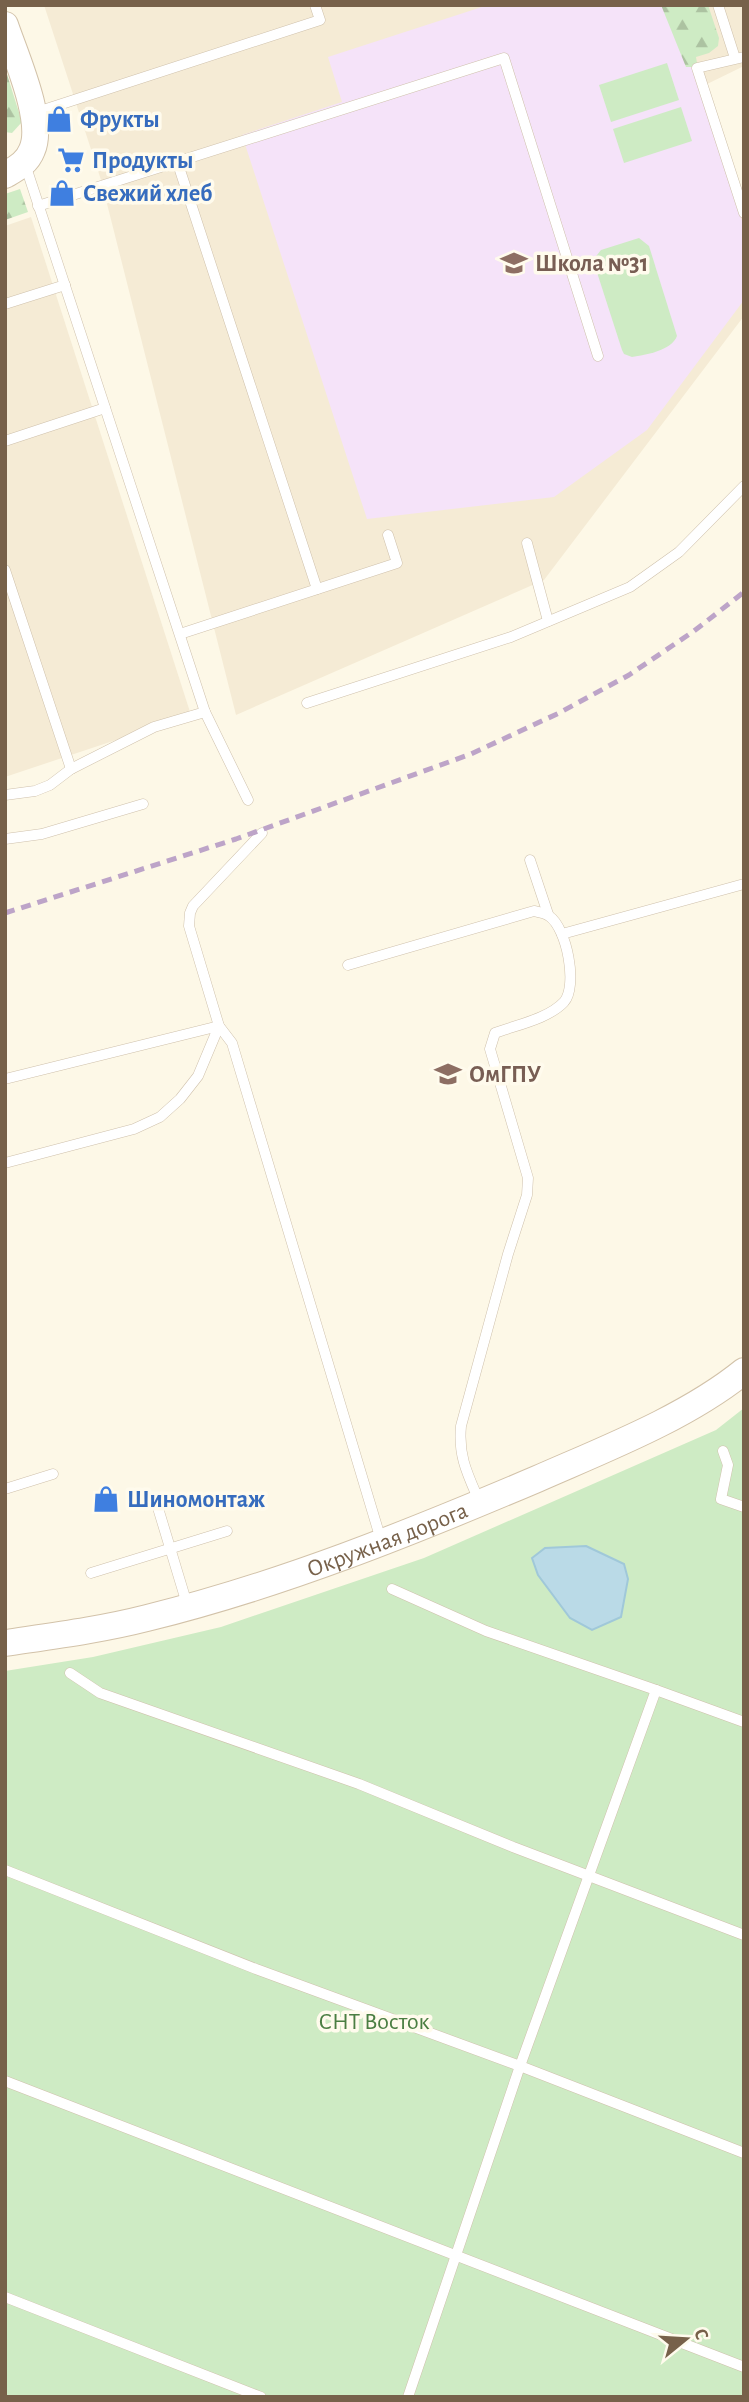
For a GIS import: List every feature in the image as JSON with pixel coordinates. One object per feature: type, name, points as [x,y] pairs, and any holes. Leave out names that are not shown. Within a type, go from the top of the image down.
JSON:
[{"type":"main road","points":[[5,25],[36,130],[15,167]]},
{"type":"main road","name":"Окружная дорога","points":[[5,1643],[85,1630],[188,1607],[382,1543],[480,1503],[657,1424],[703,1399],[744,1371]]},
{"type":"lane","points":[[33,113],[320,20],[315,5]]},
{"type":"lane","points":[[718,5],[739,58],[697,68],[744,213]]},
{"type":"lane","points":[[38,206],[503,58],[598,356]]},
{"type":"lane","points":[[177,161],[317,589]]},
{"type":"lane","points":[[15,167],[38,206],[205,712],[248,800]]},
{"type":"lane","points":[[5,304],[65,285]]},
{"type":"lane","points":[[5,441],[105,408]]},
{"type":"lane","points":[[307,703],[511,637],[630,587],[679,552],[744,486]]},
{"type":"lane","points":[[180,634],[397,563],[388,535]]},
{"type":"lane","points":[[527,543],[548,621]]},
{"type":"lane","points":[[5,570],[71,769]]},
{"type":"lane","points":[[5,795],[35,791],[50,785],[71,769],[154,727],[205,712]]},
{"type":"lane","points":[[5,839],[42,834],[143,804]]},
{"type":"lane","points":[[262,833],[193,905],[190,926],[219,1026],[232,1042],[382,1543]]},
{"type":"lane","points":[[480,1503],[462,1460],[459,1444],[461,1426],[527,1195],[528,1178],[491,1049],[495,1033],[554,1011],[566,999],[572,984],[562,934],[548,914],[530,860]]},
{"type":"lane","points":[[562,934],[744,884]]},
{"type":"lane","points":[[348,964],[516,915],[534,911],[548,914]]},
{"type":"lane","points":[[5,1079],[219,1026]]},
{"type":"lane","points":[[5,1163],[124,1132],[160,1117],[180,1099],[198,1076],[219,1026]]},
{"type":"lane","points":[[723,1451],[728,1465],[721,1499],[744,1507]]},
{"type":"lane","points":[[5,1489],[53,1474]]},
{"type":"lane","points":[[158,1508],[188,1607]]},
{"type":"lane","points":[[91,1573],[228,1531]]},
{"type":"lane","points":[[392,1590],[486,1631],[744,1723]]},
{"type":"lane","points":[[71,1673],[100,1693],[359,1784],[744,1935]]},
{"type":"lane","points":[[408,2397],[520,2066],[656,1690]]},
{"type":"lane","points":[[5,1870],[269,1974],[744,2152]]},
{"type":"lane","points":[[5,2081],[744,2367]]},
{"type":"lane","points":[[5,2297],[261,2397]]},
{"type":"shaded area","points":[[44,5],[744,5],[744,66],[701,87],[744,211],[744,316],[544,580],[236,715],[101,180]]},
{"type":"shaded area","name":"Школа №31","points":[[488,5],[671,5],[744,227],[744,300],[647,430],[554,497],[367,519],[242,135],[342,102],[328,57]]},
{"type":"shaded area","points":[[31,217],[191,715],[5,777],[5,226]]},
{"type":"green space","points":[[661,5],[708,5],[719,38],[718,46],[709,53],[696,57],[697,63],[693,67],[686,67]]},
{"type":"green space","points":[[667,63],[679,100],[611,122],[599,85]]},
{"type":"green space","points":[[5,68],[22,122],[12,133],[5,132]]},
{"type":"green space","points":[[681,107],[692,141],[624,163],[613,129]]},
{"type":"green space","points":[[20,189],[28,212],[5,220],[5,194]]},
{"type":"green space","points":[[639,238],[649,246],[677,336],[664,348],[632,357],[624,354],[622,350],[593,260],[601,250]]},
{"type":"green space","name":"СНТ Восток","points":[[744,1408],[744,2397],[5,2397],[5,1671],[93,1657],[221,1627],[424,1558],[716,1430]]},
{"type":"water","points":[[586,1546],[624,1564],[628,1579],[621,1617],[592,1630],[570,1618],[538,1575],[532,1558],[545,1548]]},
{"type":"railway","points":[[5,913],[236,839],[471,754],[559,713],[629,675],[694,631],[744,592]]},
{"type":"place","name":"Фрукты","points":[[59,119]]},
{"type":"place","name":"Продукты","points":[[71,160]]},
{"type":"place","name":"Свежий хлеб","points":[[62,193]]},
{"type":"place","name":"Школа №31","points":[[514,263]]},
{"type":"place","name":"ОмГПУ","points":[[448,1074]]},
{"type":"place","name":"Шиномонтаж","points":[[106,1499]]}]
